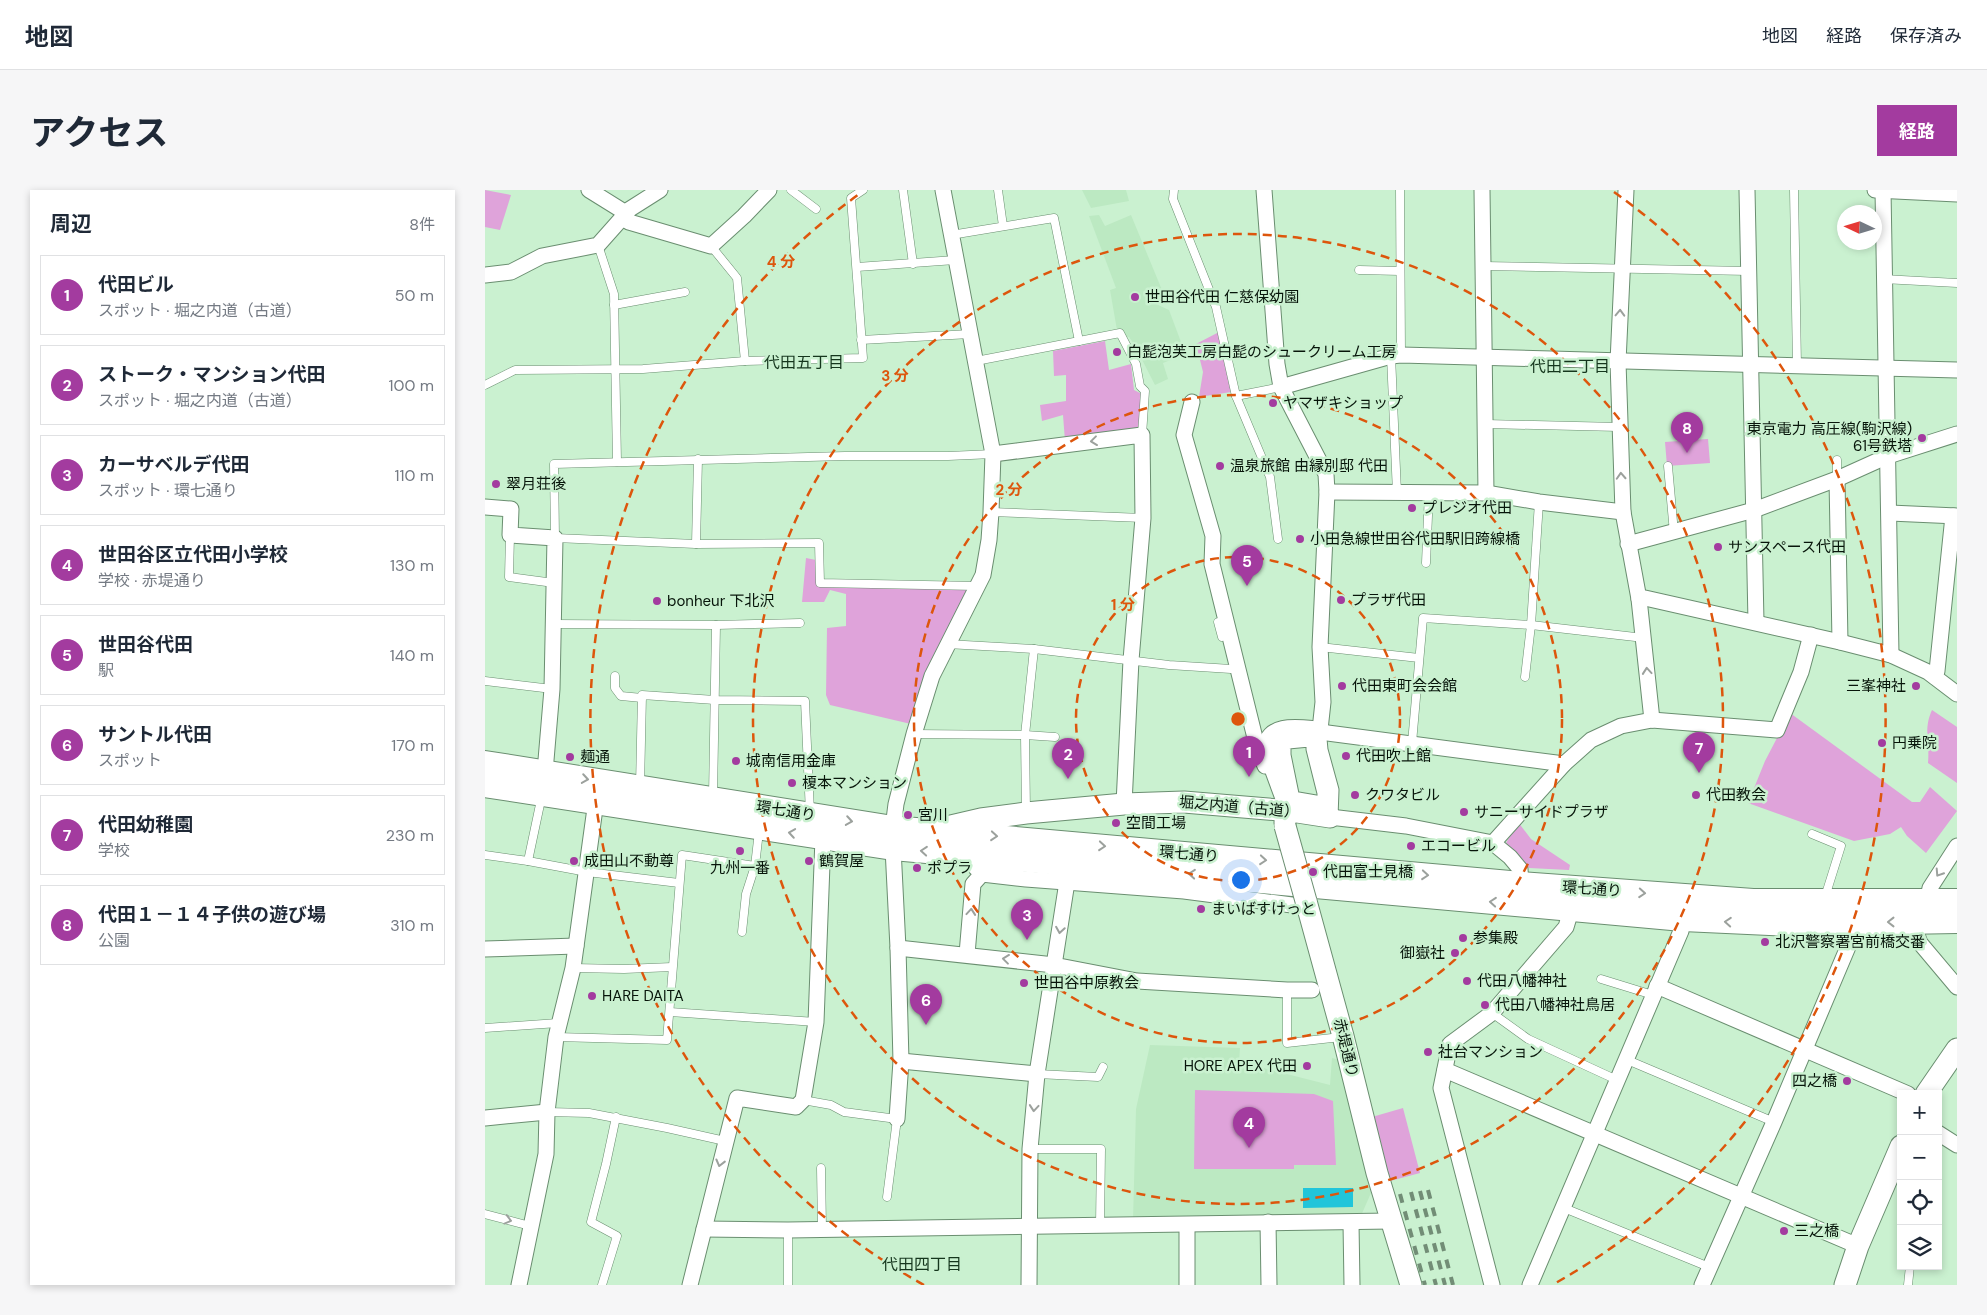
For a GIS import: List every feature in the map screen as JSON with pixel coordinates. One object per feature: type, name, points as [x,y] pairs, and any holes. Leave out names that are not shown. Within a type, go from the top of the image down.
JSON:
[{"type":"main road","name":"環七通り","points":[[485,763],[596,801],[823,838],[893,838],[932,831],[1521,884],[1753,901],[1824,901],[1922,912]]},
{"type":"main road","name":"環七通り","points":[[485,785],[544,783],[640,787],[810,814],[893,838],[962,854],[1683,918],[1769,923],[1853,922],[1922,912],[1956,903]]},
{"type":"street","points":[[589,190],[624,216],[629,222],[711,246],[769,190]]},
{"type":"street","points":[[485,275],[511,272],[542,256],[598,245],[624,216],[660,190]]},
{"type":"street","points":[[897,1119],[901,1061],[893,838],[896,804],[914,734],[932,676],[983,575],[988,549],[991,512],[993,454],[943,190]]},
{"type":"street","points":[[1264,190],[1277,364],[1281,387],[1326,474],[1327,492],[1320,648],[1323,702],[1317,726],[1320,750],[1331,790],[1327,808]]},
{"type":"street","points":[[1482,190],[1486,493]]},
{"type":"street","points":[[1626,190],[1618,362],[1623,512],[1639,599],[1652,720]]},
{"type":"street","points":[[1747,190],[1756,622]]},
{"type":"street","points":[[1875,190],[1957,194]]},
{"type":"street","points":[[1883,190],[1883,279],[1890,513],[1891,655]]},
{"type":"street","points":[[1281,387],[1396,356],[1957,370]]},
{"type":"street","points":[[1192,402],[1185,435],[1213,536],[1212,564],[1257,746],[1291,803]]},
{"type":"street","points":[[1628,544],[1754,510],[1837,479],[1888,456],[1957,434]]},
{"type":"street","points":[[993,454],[1142,435],[1143,518],[1131,660],[1124,804]]},
{"type":"street","points":[[1837,479],[1840,642]]},
{"type":"street","points":[[1327,492],[1486,493],[1539,502],[1623,512]]},
{"type":"street","points":[[485,506],[511,509],[510,535],[555,538],[552,689],[544,783]]},
{"type":"street","points":[[1890,513],[1955,516],[1935,677]]},
{"type":"street","points":[[1639,599],[1645,598],[1756,622],[1891,655],[1928,672],[1957,694]]},
{"type":"street","points":[[1493,843],[1565,764],[1591,740],[1621,726],[1652,720],[1777,730],[1801,672],[1811,635]]},
{"type":"street","points":[[1254,730],[1317,726],[1412,743],[1565,764]]},
{"type":"street","name":"赤堤通り","points":[[1317,726],[1302,731],[1277,732],[1269,741],[1269,749],[1286,798],[1291,803],[1307,904],[1343,1036],[1377,1173],[1411,1285]]},
{"type":"street","points":[[1291,803],[1283,745],[1288,741],[1309,739],[1314,744],[1327,808]]},
{"type":"street","points":[[519,1285],[546,1154],[547,1112],[557,1030],[573,968],[596,801]]},
{"type":"street","name":"堀之内道（古道）","points":[[932,831],[981,819],[1025,812],[1124,804],[1184,802],[1291,803],[1327,808],[1493,843],[1510,857],[1520,869],[1521,884]]},
{"type":"street","points":[[690,1285],[737,1098],[796,1107],[803,1100],[816,1022],[823,838]]},
{"type":"street","points":[[1957,846],[1930,888],[1917,935],[1921,943],[1957,987]]},
{"type":"street","points":[[962,854],[982,874],[1184,891],[1307,904]]},
{"type":"street","points":[[967,954],[973,884],[982,874]]},
{"type":"street","points":[[1029,1285],[1030,1149],[1037,1074],[1067,882]]},
{"type":"street","points":[[1492,1285],[1441,1088],[1450,1044],[1492,1013],[1566,927],[1569,908]]},
{"type":"street","points":[[1535,1283],[1594,1133],[1681,931],[1683,918]]},
{"type":"street","points":[[1702,1285],[1774,1122],[1853,935],[1853,922]]},
{"type":"street","points":[[485,949],[576,946]]},
{"type":"street","points":[[898,948],[967,954],[1054,965],[1137,981],[1312,990]]},
{"type":"street","points":[[1655,991],[1899,1090]]},
{"type":"street","points":[[1929,1090],[1957,1049]]},
{"type":"street","points":[[901,1061],[1037,1074]]},
{"type":"street","points":[[1445,1070],[1858,1246]]},
{"type":"street","points":[[485,1118],[547,1112]]},
{"type":"street","points":[[1941,1135],[1957,1145]]},
{"type":"street","points":[[1845,1285],[1858,1246],[1897,1155]]},
{"type":"street","points":[[704,1229],[789,1230],[1391,1221]]},
{"type":"street","points":[[1268,1222],[1269,1285]]},
{"type":"street","points":[[1351,1223],[1351,1285]]},
{"type":"street","points":[[1187,1225],[1187,1285]]},
{"type":"lane","points":[[791,190],[816,209]]},
{"type":"lane","points":[[485,385],[515,370],[643,369],[745,361],[863,358],[851,198],[863,190]]},
{"type":"lane","points":[[903,190],[913,264]]},
{"type":"lane","points":[[998,190],[1003,226]]},
{"type":"lane","points":[[1174,190],[1173,200],[1216,308],[1236,396],[1270,477],[1278,540]]},
{"type":"lane","points":[[1397,493],[1396,356],[1399,190]]},
{"type":"lane","points":[[1794,190],[1797,366]]},
{"type":"lane","points":[[951,235],[1054,218],[1079,341]]},
{"type":"lane","points":[[598,245],[614,294],[617,462]]},
{"type":"lane","points":[[711,246],[737,278],[745,361]]},
{"type":"lane","points":[[857,267],[955,260]]},
{"type":"lane","points":[[1484,266],[1749,271]]},
{"type":"lane","points":[[1359,270],[1399,271]]},
{"type":"lane","points":[[1883,279],[1957,283]]},
{"type":"lane","points":[[614,305],[685,292]]},
{"type":"lane","points":[[976,361],[1120,333],[1136,364],[1141,386],[1145,391],[1142,435]]},
{"type":"lane","points":[[861,340],[970,334]]},
{"type":"lane","points":[[1236,396],[1281,387]]},
{"type":"lane","points":[[1486,424],[1619,426]]},
{"type":"lane","points":[[978,586],[820,584],[819,543],[696,544],[555,538],[554,464],[698,459],[993,454]]},
{"type":"lane","points":[[696,544],[698,459]]},
{"type":"lane","points":[[1837,460],[1837,479]]},
{"type":"lane","points":[[1668,466],[1673,533]]},
{"type":"lane","points":[[1426,563],[1429,492]]},
{"type":"lane","points":[[1525,677],[1531,625],[1539,502]]},
{"type":"lane","points":[[991,512],[1143,518]]},
{"type":"lane","points":[[510,535],[509,577],[554,583]]},
{"type":"lane","points":[[1412,743],[1423,618],[1531,625],[1644,638]]},
{"type":"lane","points":[[1219,622],[1241,711]]},
{"type":"lane","points":[[554,624],[717,625],[800,623]]},
{"type":"lane","points":[[713,799],[717,625]]},
{"type":"lane","points":[[947,644],[1034,650],[1231,669]]},
{"type":"lane","points":[[1320,648],[1419,658]]},
{"type":"lane","points":[[1025,812],[1025,735],[1034,650]]},
{"type":"lane","points":[[615,676],[615,688],[621,696],[642,698]]},
{"type":"lane","points":[[485,681],[552,689]]},
{"type":"lane","points":[[640,787],[642,695],[715,700],[805,701],[810,814]]},
{"type":"lane","points":[[914,734],[1055,737]]},
{"type":"lane","points":[[528,861],[544,783]]},
{"type":"lane","points":[[743,932],[746,894],[755,866],[760,828]]},
{"type":"lane","points":[[1812,834],[1841,846],[1824,901]]},
{"type":"lane","points":[[485,855],[587,872],[679,883]]},
{"type":"lane","points":[[485,1028],[557,1030],[667,1040],[682,855],[755,866]]},
{"type":"lane","points":[[573,968],[624,969],[672,967]]},
{"type":"lane","points":[[1601,979],[1655,991]]},
{"type":"lane","points":[[1287,990],[1287,1043],[1343,1036]]},
{"type":"lane","points":[[670,1012],[816,1022]]},
{"type":"lane","points":[[1492,1013],[1528,1039],[1617,1080]]},
{"type":"lane","points":[[1625,1059],[1774,1122]]},
{"type":"lane","points":[[1037,1074],[1098,1077],[1103,1067]]},
{"type":"lane","points":[[803,1100],[831,1105],[843,1112],[897,1119],[887,1197]]},
{"type":"lane","points":[[547,1112],[589,1113],[616,1117],[725,1142]]},
{"type":"lane","points":[[602,1285],[617,1236],[591,1222],[616,1117]]},
{"type":"lane","points":[[1030,1149],[1101,1149],[1100,1226]]},
{"type":"lane","points":[[821,1168],[822,1229]]},
{"type":"lane","points":[[1563,1208],[1709,1267]]},
{"type":"lane","points":[[485,1214],[530,1226]]},
{"type":"lane","points":[[788,1285],[789,1230]]},
{"type":"lane","points":[[1908,1285],[1910,1270]]},
{"type":"shaded area","points":[[485,190],[511,195],[500,230],[485,227]]},
{"type":"shaded area","points":[[1082,190],[1126,190],[1129,201],[1091,208]]},
{"type":"shaded area","name":"世田谷代田 仁慈保幼園","points":[[1099,215],[1105,226],[1131,215],[1162,290],[1156,304],[1169,310],[1184,350],[1172,355],[1173,359],[1163,363],[1168,379],[1155,385],[1134,344],[1129,337],[1124,337],[1117,330],[1110,290],[1116,288],[1089,216]]},
{"type":"shaded area","points":[[1219,332],[1231,392],[1199,397],[1203,372],[1196,344]]},
{"type":"shaded area","points":[[1105,341],[1109,370],[1131,364],[1134,390],[1142,394],[1139,432],[1065,441],[1063,415],[1042,421],[1040,405],[1066,401],[1066,375],[1054,376],[1053,351]]},
{"type":"shaded area","points":[[1708,439],[1710,463],[1667,466],[1665,442]]},
{"type":"shaded area","points":[[806,558],[816,560],[816,585],[972,590],[911,724],[830,705],[826,695],[827,628],[846,626],[846,594],[830,590],[824,602],[802,602]]},
{"type":"shaded area","points":[[1932,710],[1957,727],[1957,783],[1928,763],[1927,730]]},
{"type":"shaded area","points":[[1790,713],[1912,802],[1920,802],[1930,787],[1957,811],[1926,853],[1907,836],[1901,827],[1890,834],[1854,841],[1748,803],[1765,761]]},
{"type":"shaded area","points":[[1518,822],[1531,839],[1570,865],[1569,870],[1529,868],[1506,843]]},
{"type":"shaded area","points":[[1150,1045],[1240,1048],[1239,1062],[1330,1085],[1332,1058],[1340,1060],[1374,1186],[1360,1218],[1133,1220],[1136,1109]]},
{"type":"shaded area","points":[[1195,1090],[1314,1094],[1333,1101],[1336,1165],[1294,1165],[1294,1169],[1194,1169]]},
{"type":"shaded area","points":[[1403,1108],[1420,1173],[1390,1181],[1372,1117]]},
{"type":"water","points":[[1303,1188],[1353,1188],[1353,1207],[1303,1208]]},
{"type":"railway","points":[[1428,1190],[1453,1285]]},
{"type":"railway","points":[[1420,1191],[1445,1285]]},
{"type":"railway","points":[[1411,1192],[1436,1285]]},
{"type":"railway","points":[[1400,1194],[1425,1285]]},
{"type":"place","name":"世田谷代田 仁慈保幼園","points":[[1135,297]]},
{"type":"place","name":"白髭泡芙工房白髭のシュークリーム工房","points":[[1117,352]]},
{"type":"place","name":"ヤマザキショップ","points":[[1273,403]]},
{"type":"place","name":"東京電力 高圧線(駒沢線) 61号鉄塔","points":[[1922,438]]},
{"type":"place","name":"代田１－１４子供の遊び場","points":[[1687,453]]},
{"type":"place","name":"温泉旅館 由縁別邸 代田","points":[[1220,466]]},
{"type":"place","name":"翠月荘後","points":[[496,484]]},
{"type":"place","name":"プレジオ代田","points":[[1412,508]]},
{"type":"place","name":"小田急線世田谷代田駅旧跨線橋","points":[[1300,539]]},
{"type":"place","name":"サンスペース代田","points":[[1718,547]]},
{"type":"place","name":"世田谷代田","points":[[1247,586]]},
{"type":"place","name":"プラザ代田","points":[[1341,600]]},
{"type":"place","name":"bonheur 下北沢","points":[[657,601]]},
{"type":"place","name":"代田東町会会館","points":[[1342,686]]},
{"type":"place","name":"三峯神社","points":[[1916,686]]},
{"type":"place","name":"円乗院","points":[[1882,743]]},
{"type":"place","name":"代田吹上館","points":[[1346,756]]},
{"type":"place","name":"麺通","points":[[570,757]]},
{"type":"place","name":"城南信用金庫","points":[[736,761]]},
{"type":"place","name":"代田幼稚園","points":[[1699,773]]},
{"type":"place","name":"代田ビル","points":[[1249,777]]},
{"type":"place","name":"ストーク・マンション代田","points":[[1068,779]]},
{"type":"place","name":"榎本マンション","points":[[792,783]]},
{"type":"place","name":"クワタビル","points":[[1355,795]]},
{"type":"place","name":"代田教会","points":[[1696,795]]},
{"type":"place","name":"サニーサイドプラザ","points":[[1464,812]]},
{"type":"place","name":"宮川","points":[[908,815]]},
{"type":"place","name":"空間工場","points":[[1116,823]]},
{"type":"place","name":"エコービル","points":[[1411,846]]},
{"type":"place","name":"九州一番","points":[[740,851]]},
{"type":"place","name":"成田山不動尊","points":[[574,861]]},
{"type":"place","name":"鶴賀屋","points":[[809,861]]},
{"type":"place","name":"ポプラ","points":[[917,868]]},
{"type":"place","name":"代田富士見橋","points":[[1313,872]]},
{"type":"place","name":"まいばすけっと","points":[[1201,909]]},
{"type":"place","name":"参集殿","points":[[1463,938]]},
{"type":"place","name":"カーサベルデ代田","points":[[1027,940]]},
{"type":"place","name":"北沢警察署宮前橋交番","points":[[1765,942]]},
{"type":"place","name":"御嶽社","points":[[1455,953]]},
{"type":"place","name":"代田八幡神社","points":[[1467,981]]},
{"type":"place","name":"世田谷中原教会","points":[[1024,983]]},
{"type":"place","name":"HARE DAITA","points":[[592,996]]},
{"type":"place","name":"代田八幡神社鳥居","points":[[1485,1005]]},
{"type":"place","name":"サントル代田","points":[[926,1025]]},
{"type":"place","name":"社台マンション","points":[[1428,1052]]},
{"type":"place","name":"HORE APEX 代田","points":[[1307,1066]]},
{"type":"place","name":"四之橋","points":[[1847,1081]]},
{"type":"place","name":"世田谷区立代田小学校","points":[[1249,1148]]},
{"type":"place","name":"三之橋","points":[[1784,1231]]},
{"type":"district","name":"代田五丁目","points":[[804,362]]},
{"type":"district","name":"代田二丁目","points":[[1570,366]]},
{"type":"district","name":"代田四丁目","points":[[922,1264]]}]
